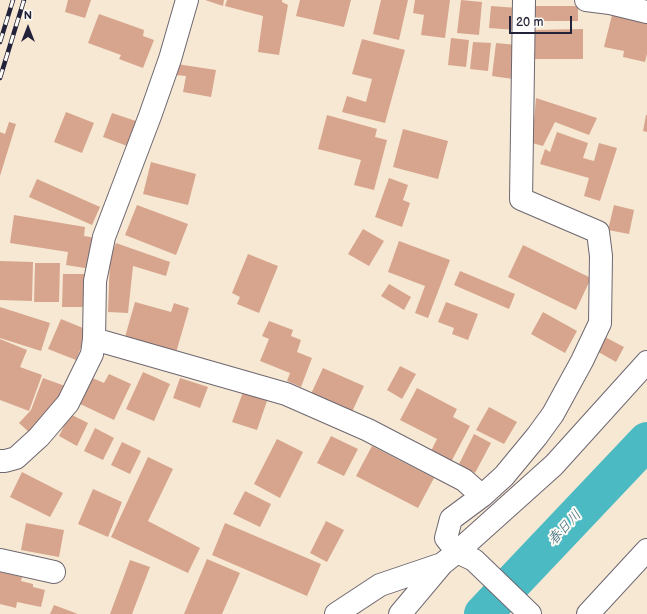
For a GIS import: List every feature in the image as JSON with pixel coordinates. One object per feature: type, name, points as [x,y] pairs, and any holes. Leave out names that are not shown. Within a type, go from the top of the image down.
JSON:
[{"type":"street","points":[[0,461],[16,458],[39,437],[68,403],[92,354],[94,339],[95,281],[104,237],[170,59],[187,0]]},
{"type":"street","points":[[524,0],[521,199],[598,232],[601,256],[600,323],[582,361],[553,414],[504,476],[482,496],[451,519],[446,538],[458,558],[530,614]]},
{"type":"street","points":[[586,0],[610,3],[647,12]]},
{"type":"street","points":[[94,339],[286,394],[368,430],[458,476],[482,496]]},
{"type":"street","points":[[400,614],[554,465],[647,362]]},
{"type":"street","points":[[588,614],[647,550]]},
{"type":"street","points":[[336,614],[380,585],[458,558]]},
{"type":"street","points":[[0,560],[54,572]]},
{"type":"building","points":[[68,0],[91,0],[85,18],[65,12]]},
{"type":"building","points":[[205,0],[224,0],[223,6]]},
{"type":"building","points":[[227,0],[282,0],[282,2],[288,5],[279,55],[258,52],[263,16],[225,6]]},
{"type":"building","points":[[300,0],[351,0],[344,27],[296,16]]},
{"type":"building","points":[[381,0],[408,0],[399,40],[373,34]]},
{"type":"building","points":[[415,0],[450,0],[445,38],[421,35],[424,15],[413,13]]},
{"type":"building","points":[[461,0],[482,2],[479,35],[457,33]]},
{"type":"building","points":[[491,6],[518,8],[516,30],[489,28]]},
{"type":"building","points":[[532,6],[578,6],[578,21],[532,21]]},
{"type":"building","points":[[99,14],[144,30],[143,36],[154,40],[143,68],[119,59],[121,55],[88,43]]},
{"type":"building","points":[[612,15],[647,24],[647,54],[645,62],[623,57],[624,51],[604,47]]},
{"type":"building","points":[[583,29],[583,59],[534,59],[534,30]]},
{"type":"building","points":[[451,38],[469,40],[466,67],[448,65]]},
{"type":"building","points":[[362,39],[405,50],[385,123],[342,112],[347,96],[366,102],[372,79],[352,74]]},
{"type":"building","points":[[473,42],[491,43],[488,71],[470,69]]},
{"type":"building","points":[[496,43],[517,45],[513,79],[492,76]]},
{"type":"building","points":[[177,64],[216,70],[211,97],[183,92],[186,76],[175,75]]},
{"type":"building","points":[[536,98],[597,118],[589,135],[555,122],[543,146],[532,143]]},
{"type":"building","points":[[66,112],[94,123],[82,153],[54,142]]},
{"type":"building","points":[[112,113],[139,122],[130,147],[103,137]]},
{"type":"building","points":[[327,115],[377,129],[375,137],[387,140],[374,190],[354,185],[361,160],[318,149]]},
{"type":"building","points":[[647,115],[647,132],[643,131]]},
{"type":"building","points":[[9,122],[16,124],[0,176],[0,132],[5,134]]},
{"type":"building","points":[[403,129],[448,141],[438,179],[393,167]]},
{"type":"building","points":[[557,132],[588,143],[583,158],[594,161],[599,143],[617,148],[600,201],[584,196],[589,178],[540,164],[545,149],[550,152]]},
{"type":"building","points":[[151,162],[196,174],[188,205],[143,194]]},
{"type":"building","points":[[389,178],[408,185],[403,200],[410,203],[402,227],[375,217]]},
{"type":"building","points":[[37,179],[100,207],[92,225],[29,197]]},
{"type":"building","points":[[137,205],[188,224],[176,255],[125,235]]},
{"type":"building","points":[[614,205],[634,210],[629,234],[608,230]]},
{"type":"building","points":[[14,215],[85,227],[84,236],[96,238],[91,269],[66,265],[68,252],[10,243]]},
{"type":"building","points":[[363,229],[384,241],[369,266],[348,254]]},
{"type":"building","points":[[399,241],[450,260],[428,318],[415,313],[425,286],[388,272]]},
{"type":"building","points":[[116,243],[170,262],[166,276],[133,266],[128,313],[108,312],[110,257]]},
{"type":"building","points":[[523,245],[591,278],[576,310],[508,277]]},
{"type":"building","points":[[248,254],[278,266],[259,313],[237,304],[240,297],[232,293]]},
{"type":"building","points":[[0,261],[33,262],[32,301],[0,300]]},
{"type":"building","points":[[35,263],[60,263],[59,302],[34,302]]},
{"type":"building","points":[[460,271],[515,294],[509,309],[454,285]]},
{"type":"building","points":[[63,274],[88,274],[87,307],[62,307]]},
{"type":"building","points":[[389,284],[411,297],[404,310],[381,296]]},
{"type":"building","points":[[135,302],[171,312],[174,303],[189,308],[175,356],[125,337]]},
{"type":"building","points":[[446,302],[478,314],[468,340],[452,334],[454,328],[438,322]]},
{"type":"building","points":[[0,307],[50,323],[41,351],[0,338]]},
{"type":"building","points":[[543,312],[577,331],[565,353],[531,334]]},
{"type":"building","points":[[61,319],[88,330],[76,360],[48,349]]},
{"type":"building","points":[[269,321],[293,330],[291,336],[301,340],[297,352],[312,358],[301,387],[287,381],[290,373],[260,361],[269,339],[262,336]]},
{"type":"building","points":[[603,336],[624,347],[616,362],[595,350]]},
{"type":"building","points":[[0,339],[27,350],[20,367],[42,375],[29,411],[0,400]]},
{"type":"building","points":[[400,366],[416,374],[402,399],[387,390]]},
{"type":"building","points":[[323,368],[364,386],[351,414],[310,396]]},
{"type":"building","points":[[143,372],[170,384],[154,421],[126,409]]},
{"type":"building","points":[[109,374],[131,384],[114,420],[78,403],[90,377],[104,383]]},
{"type":"building","points":[[43,378],[65,386],[58,402],[30,433],[19,423],[31,410]]},
{"type":"building","points":[[180,378],[208,387],[200,408],[173,398]]},
{"type":"building","points":[[417,388],[457,409],[453,417],[470,426],[451,462],[431,451],[437,439],[400,420]]},
{"type":"building","points":[[243,392],[267,401],[257,430],[232,422]]},
{"type":"building","points":[[489,407],[517,422],[504,444],[476,430]]},
{"type":"building","points":[[70,414],[88,423],[77,446],[59,436]]},
{"type":"building","points":[[95,428],[114,438],[103,460],[84,451]]},
{"type":"building","points":[[474,434],[491,443],[475,473],[459,464]]},
{"type":"building","points":[[331,436],[358,449],[344,476],[317,463]]},
{"type":"building","points":[[277,439],[303,452],[280,498],[254,484]]},
{"type":"building","points":[[122,442],[141,451],[130,474],[111,465]]},
{"type":"building","points":[[372,446],[434,478],[418,508],[356,476]]},
{"type":"building","points":[[148,457],[173,469],[148,521],[200,548],[188,573],[111,537]]},
{"type":"building","points":[[22,472],[63,493],[50,517],[10,497]]},
{"type":"building","points":[[93,489],[122,502],[108,537],[78,524]]},
{"type":"building","points":[[245,491],[271,504],[260,527],[233,514]]},
{"type":"building","points":[[326,521],[344,530],[327,562],[310,553]]},
{"type":"building","points":[[26,523],[64,530],[59,557],[21,550]]},
{"type":"building","points":[[225,523],[321,564],[307,596],[212,555]]},
{"type":"building","points":[[207,559],[240,573],[222,614],[184,614]]},
{"type":"building","points":[[130,560],[150,567],[132,614],[110,614]]},
{"type":"building","points":[[0,572],[22,577],[21,581],[33,584],[33,587],[45,590],[41,607],[17,602],[16,608],[0,604]]},
{"type":"building","points":[[54,605],[78,614],[50,614]]},
{"type":"waterway","name":"春日川","points":[[483,614],[647,441]]},
{"type":"railway","points":[[0,42],[13,0]]},
{"type":"railway","points":[[0,78],[24,0]]}]
